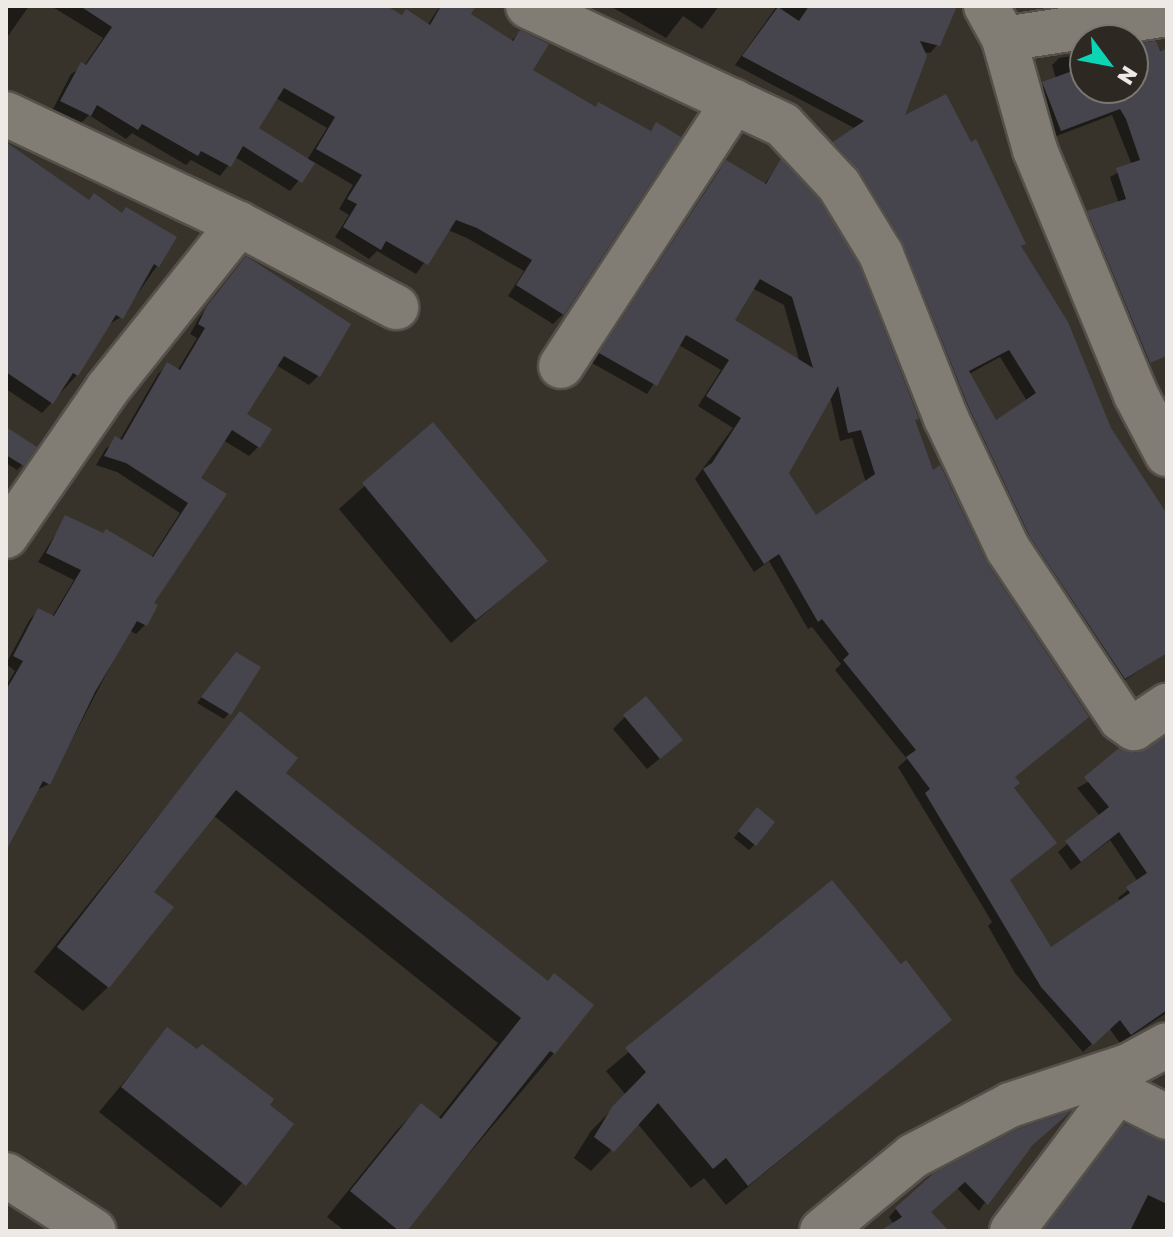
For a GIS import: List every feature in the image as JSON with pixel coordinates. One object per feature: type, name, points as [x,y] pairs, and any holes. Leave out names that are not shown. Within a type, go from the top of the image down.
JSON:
[{"type":"street","points":[[528,6],[783,125],[853,205],[881,254],[946,418],[1008,549],[1099,693],[1134,728],[1167,706]]},
{"type":"street","points":[[1167,14],[995,22],[1035,150],[1152,388],[1167,454]]},
{"type":"street","points":[[561,366],[734,102]]},
{"type":"street","points":[[6,114],[239,224],[396,307]]},
{"type":"street","points":[[6,536],[18,493],[108,388],[239,224]]},
{"type":"street","points":[[1012,1231],[1123,1079],[1167,1045]]},
{"type":"street","points":[[1123,1079],[1167,1117]]},
{"type":"street","points":[[822,1231],[913,1156],[1010,1105],[1123,1079]]},
{"type":"street","points":[[6,1175],[94,1231]]},
{"type":"building","points":[[80,6],[387,6],[402,15],[406,9],[430,25],[441,6],[476,6],[471,14],[513,41],[520,30],[549,44],[533,70],[596,107],[598,102],[651,131],[656,122],[681,137],[564,315],[516,285],[532,260],[477,228],[456,220],[428,265],[386,241],[381,250],[343,227],[357,204],[347,199],[362,175],[316,149],[335,117],[284,88],[259,128],[315,163],[302,183],[243,146],[231,167],[201,151],[198,156],[142,124],[138,130],[97,105],[91,116],[60,101],[81,62],[86,65],[112,27]]},
{"type":"building","points":[[809,6],[957,6],[940,46],[920,41],[927,56],[905,115],[946,94],[971,142],[976,139],[1026,244],[1021,246],[1068,322],[1111,428],[1167,514],[1167,653],[1125,679],[1030,537],[969,408],[902,241],[860,172],[833,142],[864,121],[742,56],[778,7],[799,21]],"holes":[[[1009,350],[1036,393],[996,420],[969,371]]]},
{"type":"building","points":[[1156,41],[1160,51],[1167,49],[1167,356],[1150,363],[1087,211],[1126,199],[1116,168],[1140,160],[1126,119],[1120,109],[1061,131],[1042,82],[1069,72],[1069,104],[1149,104],[1149,42]]},
{"type":"building","points":[[6,142],[89,200],[94,193],[122,213],[126,207],[177,237],[159,267],[154,264],[123,319],[116,315],[78,376],[73,373],[53,404],[6,372]]},
{"type":"building","points":[[781,159],[819,200],[859,265],[919,419],[915,420],[933,470],[940,465],[987,563],[1089,717],[1015,777],[1020,783],[1014,788],[1057,843],[1010,880],[1051,947],[1130,893],[1126,887],[1147,873],[1119,832],[1081,862],[1065,841],[1109,807],[1084,777],[1119,748],[1135,753],[1167,736],[1167,1010],[1131,1035],[1120,1020],[1093,1045],[1041,987],[925,793],[930,789],[906,757],[916,750],[843,660],[849,654],[822,619],[818,622],[779,554],[764,564],[703,469],[712,463],[741,418],[706,396],[729,360],[686,335],[657,386],[599,353],[726,160],[766,184]],"holes":[[[760,279],[792,297],[813,368],[735,320]],[[838,386],[848,433],[861,430],[875,474],[816,515],[789,473]]]},
{"type":"building","points":[[246,256],[351,324],[320,377],[284,356],[247,414],[272,429],[260,448],[232,430],[201,478],[227,494],[154,603],[158,605],[147,626],[137,621],[95,692],[50,785],[43,781],[6,851],[6,690],[23,661],[13,656],[38,608],[54,616],[81,570],[46,553],[65,515],[103,533],[106,529],[153,557],[188,503],[126,463],[104,456],[115,436],[122,440],[167,362],[180,370],[205,328],[198,324],[207,306]]},
{"type":"building","points":[[433,422],[548,561],[476,620],[362,483]]},
{"type":"building","points":[[6,427],[37,447],[24,466],[6,455]]},
{"type":"building","points":[[236,652],[261,667],[231,715],[201,697]]},
{"type":"building","points":[[646,696],[683,740],[660,759],[623,715]]},
{"type":"building","points":[[240,711],[298,758],[286,773],[548,981],[554,973],[594,1005],[555,1054],[550,1051],[407,1231],[399,1231],[350,1191],[421,1103],[441,1119],[521,1018],[236,790],[154,892],[174,907],[109,988],[57,947]]},
{"type":"building","points":[[757,807],[775,822],[756,846],[738,831]]},
{"type":"building","points":[[832,880],[901,964],[906,960],[952,1020],[748,1186],[726,1158],[713,1169],[658,1103],[614,1152],[594,1137],[612,1107],[646,1072],[625,1048]]},
{"type":"building","points":[[167,1027],[197,1049],[202,1044],[274,1099],[270,1105],[294,1124],[246,1186],[121,1087]]},
{"type":"building","points":[[1071,1111],[1032,1146],[988,1205],[965,1182],[931,1212],[949,1231],[880,1231],[902,1217],[895,1208],[934,1173],[1020,1128]]},
{"type":"building","points":[[1124,1124],[1167,1142],[1167,1204],[1148,1195],[1130,1231],[1043,1231]]}]
